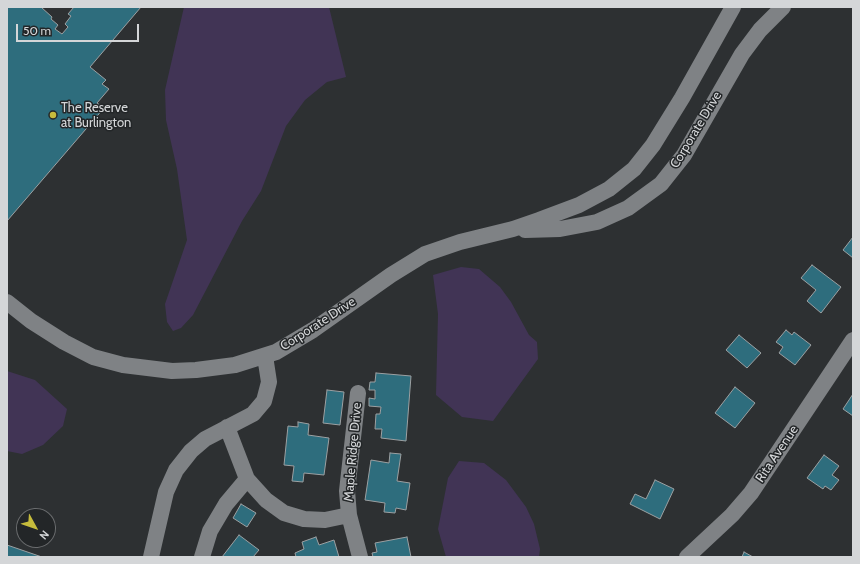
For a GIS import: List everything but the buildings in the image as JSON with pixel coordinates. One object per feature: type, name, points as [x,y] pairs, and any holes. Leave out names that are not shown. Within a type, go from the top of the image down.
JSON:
[{"type":"street","name":"Corporate Drive","points":[[7,302],[31,321],[64,342],[93,356],[123,365],[165,371],[196,370],[235,365],[265,356],[286,346],[313,330],[414,260],[460,242],[513,229],[592,199],[609,189],[634,169],[667,125],[733,7]]},
{"type":"street","name":"Corporate Drive","points":[[712,43],[739,7]]},
{"type":"street","name":"Corporate Drive","points":[[513,229],[560,229],[588,224],[628,208],[649,194],[661,184],[684,155],[733,67],[752,40],[783,7]]},
{"type":"street","name":"Rita Avenue","points":[[687,557],[732,515],[751,493],[853,340]]},
{"type":"street","points":[[151,557],[166,492],[176,470],[198,445],[253,414],[264,401],[269,382],[265,356]]},
{"type":"street","name":"Maple Ridge Drive","points":[[358,393],[347,491],[349,515],[360,557]]},
{"type":"street","points":[[227,428],[248,479],[266,500],[284,513],[304,519],[325,520],[349,515]]},
{"type":"street","points":[[202,557],[210,531],[226,504],[248,479]]},
{"type":"shaded area","points":[[184,7],[329,7],[346,77],[327,82],[305,100],[286,126],[261,191],[242,221],[193,315],[181,328],[173,331],[167,322],[165,304],[187,240],[177,169],[166,120],[165,90]]},
{"type":"shaded area","points":[[461,267],[479,269],[500,287],[511,302],[529,335],[537,342],[538,359],[493,421],[462,417],[436,395],[438,314],[433,275]]},
{"type":"shaded area","points":[[7,371],[35,380],[67,409],[63,426],[43,445],[22,454],[7,451]]},
{"type":"shaded area","points":[[459,461],[484,463],[506,480],[526,507],[534,524],[540,549],[539,557],[446,557],[438,529],[448,478]]},
{"type":"place","name":"The Reserve at Burlington","points":[[53,115]]}]
